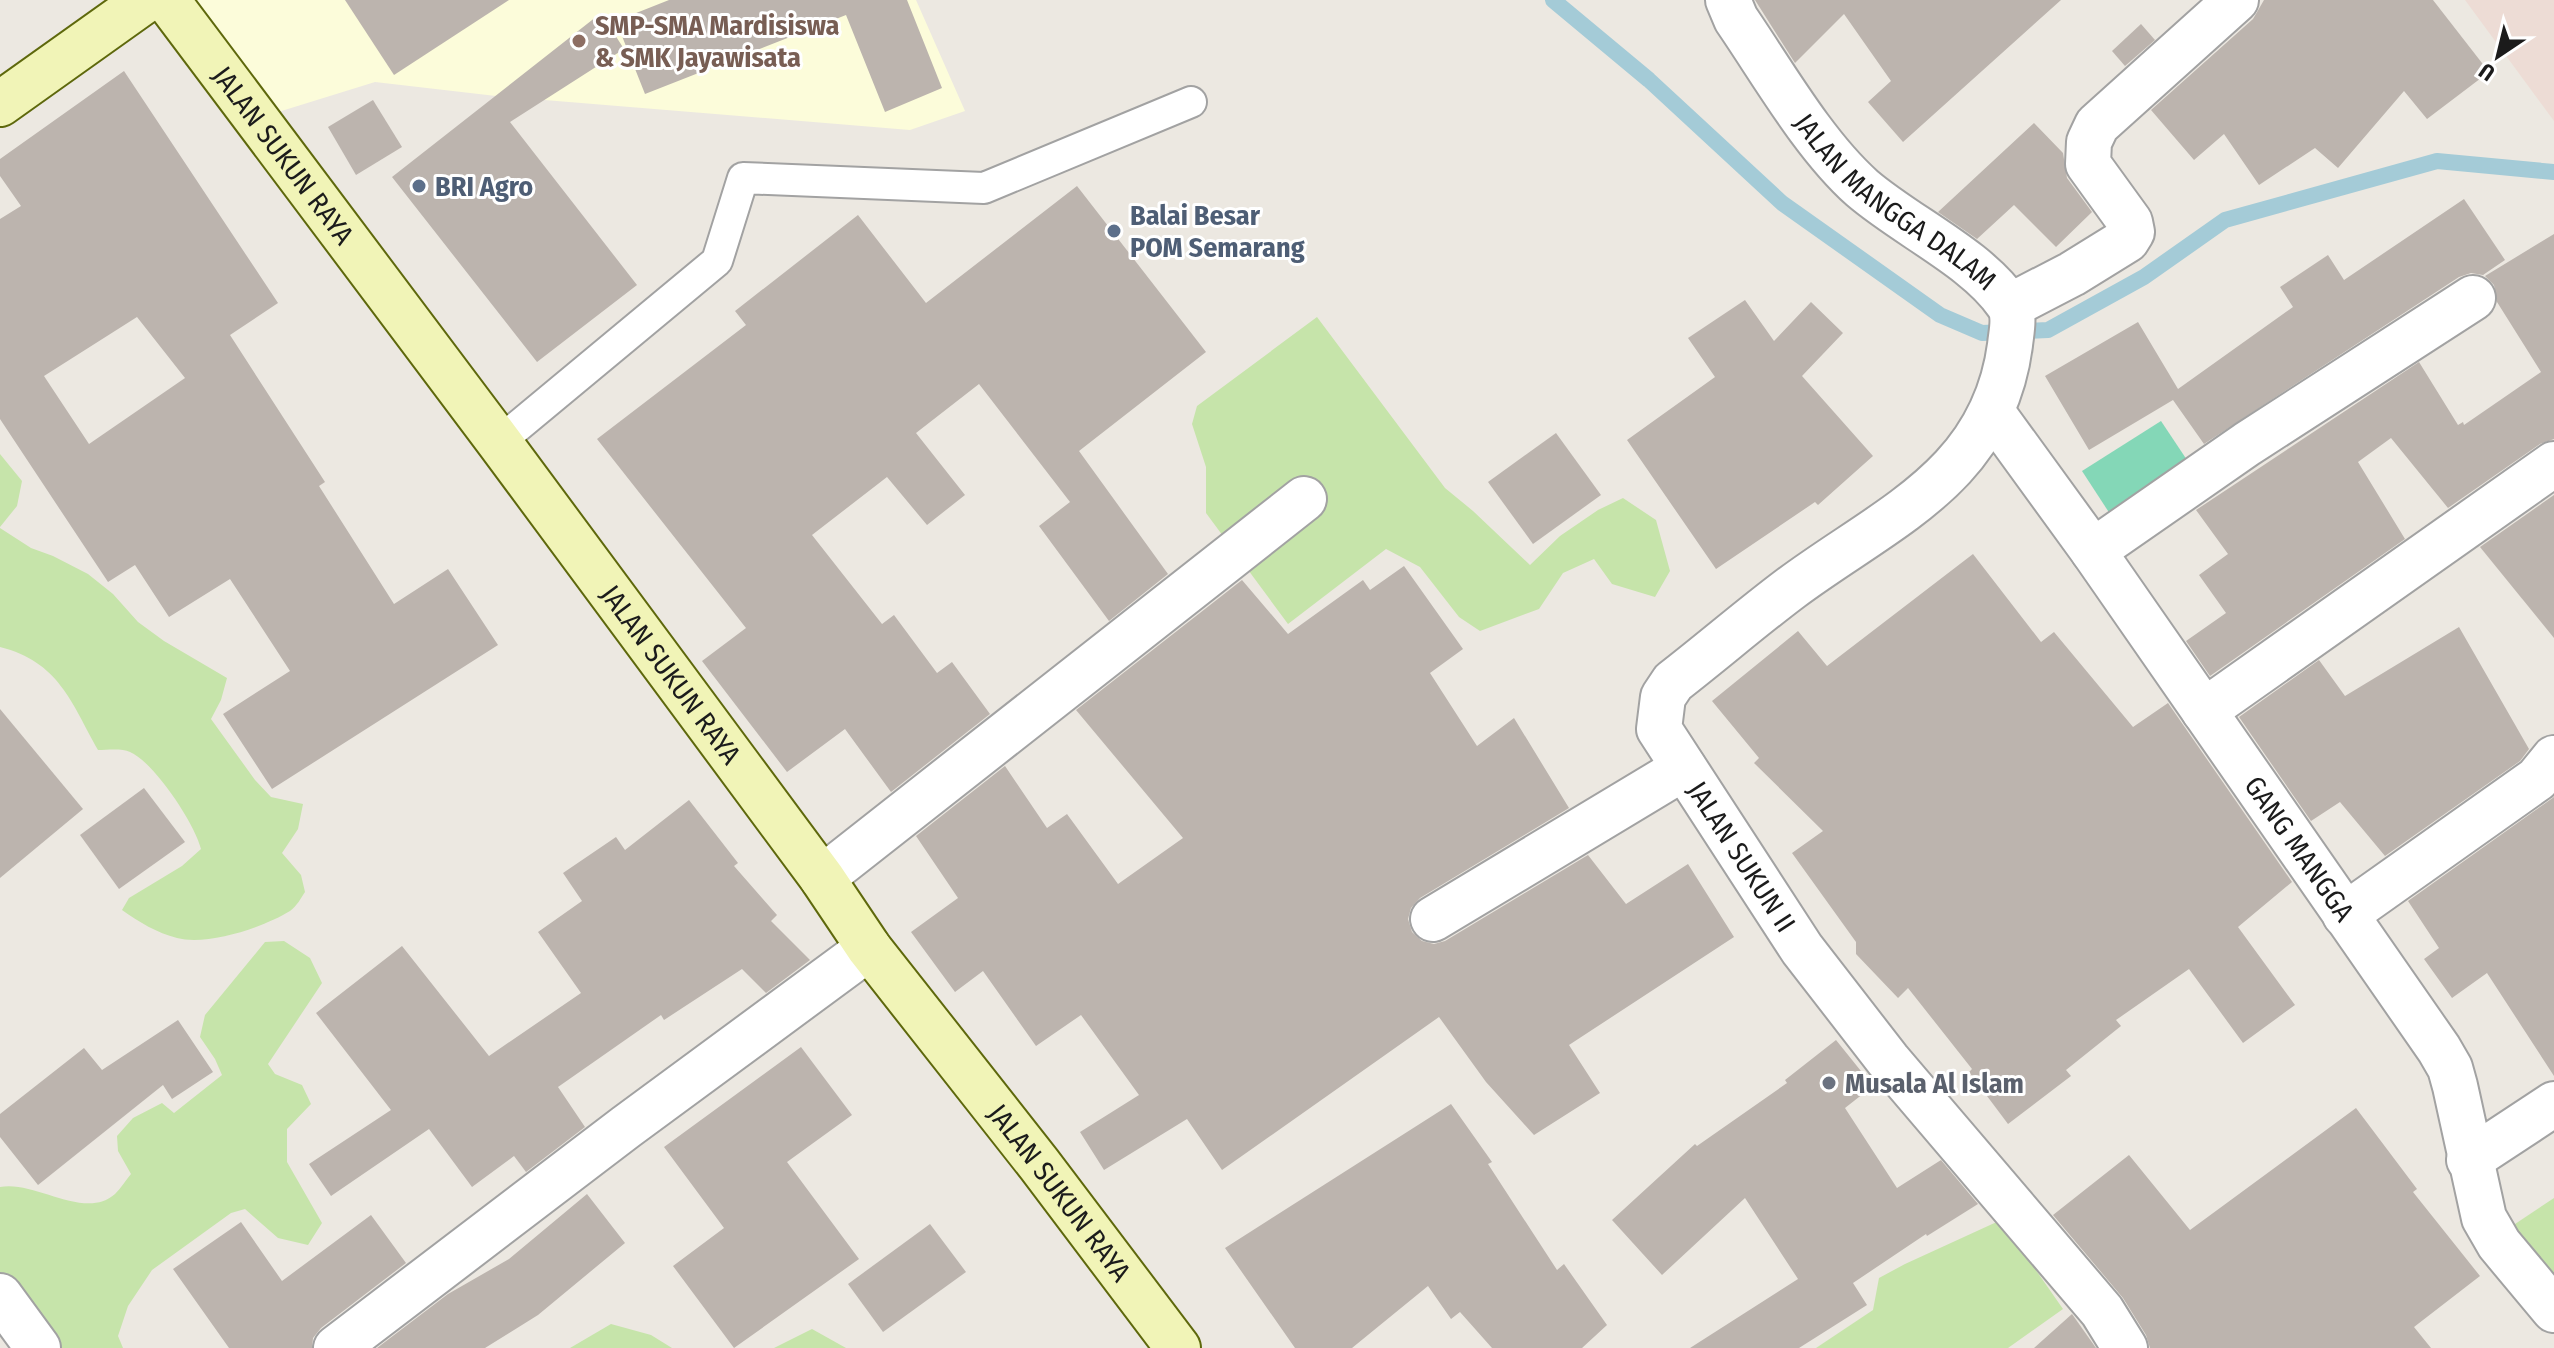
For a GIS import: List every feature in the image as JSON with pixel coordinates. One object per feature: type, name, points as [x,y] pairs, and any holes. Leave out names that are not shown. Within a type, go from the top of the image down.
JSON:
[{"type":"street","points":[[0,104],[146,0]]},
{"type":"street","name":"JALAN SUKUN RAYA","points":[[167,0],[822,878],[869,948],[1039,1164],[1178,1348]]},
{"type":"street","name":"JALAN MANGGA DALAM","points":[[1728,0],[1736,19],[1828,152],[1861,186],[1899,217],[1978,271],[2012,313],[2007,368],[1992,412]]},
{"type":"street","points":[[2012,313],[2127,240],[2132,232],[2130,222],[2088,164],[2089,142],[2097,125],[2236,0]]},
{"type":"street","points":[[2093,551],[2247,444],[2473,298]]},
{"type":"street","name":"GANG MANGGA","points":[[1992,412],[2093,551],[2450,1068],[2484,1218],[2499,1244],[2554,1310]]},
{"type":"street","name":"JALAN SUKUN II","points":[[1992,412],[1962,458],[1923,498],[1792,587],[1673,682],[1663,697],[1659,729],[1802,949],[1888,1060],[2102,1311],[2125,1348]]},
{"type":"street","points":[[2204,711],[2554,464]]},
{"type":"street","points":[[822,878],[1304,499]]},
{"type":"street","points":[[2345,915],[2537,779],[2554,758]]},
{"type":"street","points":[[1433,919],[1684,768]]},
{"type":"street","points":[[336,1348],[626,1127],[869,948]]},
{"type":"street","points":[[2469,1160],[2554,1104]]},
{"type":"street","points":[[0,1296],[38,1348]]},
{"type":"lane","points":[[499,442],[717,261],[743,178],[984,188],[1191,102]]},
{"type":"shaded area","name":"SMP-SMA Mardisiswa & SMK Jayawisata","points":[[195,0],[916,0],[965,111],[910,130],[496,96],[375,82],[275,113]]},
{"type":"shaded area","points":[[2465,0],[2554,0],[2554,121]]},
{"type":"green space","points":[[1317,317],[1445,488],[1530,565],[1560,536],[1598,510],[1623,498],[1656,520],[1670,571],[1655,597],[1612,584],[1594,559],[1563,573],[1539,609],[1480,631],[1459,617],[1420,567],[1386,549],[1288,624],[1206,513],[1206,467],[1192,424],[1197,406]]},
{"type":"green space","points":[[2161,421],[2191,466],[2112,517],[2082,471]]},
{"type":"green space","points":[[0,454],[22,481],[17,506],[0,527]]},
{"type":"green space","points":[[0,528],[31,548],[88,574],[113,594],[138,622],[227,678],[221,700],[211,719],[271,797],[303,804],[298,829],[282,853],[301,875],[305,892],[290,911],[235,934],[190,940],[155,930],[122,910],[129,898],[182,866],[201,849],[182,810],[150,768],[127,751],[98,750],[71,700],[50,674],[20,654],[0,647]]},
{"type":"green space","points":[[284,941],[310,958],[322,983],[268,1064],[275,1074],[302,1085],[311,1104],[287,1129],[287,1162],[322,1223],[308,1245],[278,1238],[245,1209],[231,1213],[152,1270],[128,1306],[118,1336],[123,1348],[45,1348],[0,1289],[0,1187],[14,1186],[89,1203],[103,1201],[115,1194],[131,1174],[118,1151],[117,1136],[133,1118],[162,1103],[174,1113],[222,1075],[200,1037],[205,1015],[265,942]]},
{"type":"green space","points":[[2554,1198],[2554,1297],[2506,1230]]},
{"type":"green space","points":[[2001,1220],[2063,1309],[2008,1348],[1816,1348],[1873,1310],[1879,1278]]},
{"type":"green space","points":[[611,1324],[651,1335],[672,1348],[570,1348]]},
{"type":"green space","points":[[812,1329],[846,1348],[774,1348]]},
{"type":"building","points":[[345,0],[509,0],[394,75]]},
{"type":"building","points":[[669,0],[907,0],[942,88],[885,112],[846,15],[645,94],[616,21]]},
{"type":"building","points":[[1755,0],[2061,0],[1903,142],[1868,102],[1891,81],[1844,14],[1795,63]]},
{"type":"building","points":[[2264,0],[2433,0],[2489,72],[2427,119],[2404,91],[2338,168],[2315,148],[2259,185],[2224,134],[2194,160],[2151,110],[2253,19]]},
{"type":"building","points":[[601,13],[624,49],[510,122],[637,285],[537,362],[392,177]]},
{"type":"building","points":[[2141,24],[2155,40],[2125,66],[2112,51]]},
{"type":"building","points":[[124,71],[278,303],[230,335],[325,482],[319,486],[394,604],[448,569],[498,645],[272,789],[223,714],[290,671],[230,579],[169,617],[135,565],[108,582],[0,419],[0,219],[21,206],[0,176],[0,159]],"holes":[[[137,317],[185,378],[89,444],[44,376]]]},
{"type":"building","points":[[373,100],[402,147],[356,175],[328,127]]},
{"type":"building","points":[[2034,123],[2063,153],[2067,178],[2092,212],[2056,247],[2014,205],[1977,239],[1938,212]]},
{"type":"building","points":[[1077,186],[1206,352],[1079,451],[1168,574],[1109,621],[1039,526],[1070,502],[979,384],[916,433],[965,495],[927,525],[887,477],[812,535],[882,624],[894,615],[937,673],[952,662],[990,714],[891,792],[845,729],[787,772],[702,661],[746,628],[597,439],[746,325],[735,311],[858,215],[926,303]]},
{"type":"building","points":[[2464,199],[2505,260],[2483,275],[2471,273],[2459,277],[2204,444],[2173,400],[2089,450],[2045,376],[2138,322],[2178,389],[2293,307],[2280,287],[2328,255],[2344,280]]},
{"type":"building","points":[[2554,234],[2554,439],[2540,444],[2448,508],[2391,438],[2358,462],[2405,539],[2210,676],[2186,641],[2226,613],[2199,575],[2228,554],[2196,510],[2419,362],[2458,425],[2463,422],[2464,425],[2541,372],[2497,302],[2494,285],[2485,276]]},
{"type":"building","points":[[1745,300],[1774,341],[1811,302],[1843,333],[1802,376],[1873,456],[1818,505],[1815,502],[1716,569],[1627,440],[1715,377],[1688,338]]},
{"type":"building","points":[[1556,433],[1601,495],[1533,544],[1488,482]]},
{"type":"building","points":[[2554,495],[2554,638],[2480,547]]},
{"type":"building","points":[[1973,554],[2041,642],[2054,632],[2133,727],[2168,703],[2292,882],[2238,927],[2295,1005],[2243,1043],[2189,969],[2116,1020],[2121,1026],[2066,1070],[2071,1076],[2008,1124],[1969,1072],[1972,1069],[1908,988],[1898,998],[1856,954],[1856,942],[1792,853],[1823,831],[1754,763],[1759,758],[1712,701],[1798,631],[1827,666]]},
{"type":"building","points":[[1404,566],[1463,649],[1430,673],[1477,746],[1514,718],[1569,808],[1420,898],[1411,908],[1408,919],[1412,932],[1422,941],[1434,944],[1445,941],[1588,855],[1626,904],[1688,864],[1734,937],[1569,1045],[1600,1093],[1534,1135],[1486,1082],[1439,1017],[1222,1170],[1187,1119],[1104,1170],[1080,1132],[1139,1095],[1081,1015],[1036,1046],[983,971],[955,992],[911,932],[958,898],[916,836],[1005,766],[1047,828],[1067,814],[1118,884],[1183,838],[1076,710],[1242,580],[1288,634],[1363,580],[1370,590]]},
{"type":"building","points":[[2459,627],[2529,749],[2520,761],[2385,856],[2340,802],[2311,821],[2239,717],[2319,660],[2345,696]]},
{"type":"building","points":[[0,709],[83,809],[0,878]]},
{"type":"building","points":[[144,788],[185,842],[119,889],[80,835]]},
{"type":"building","points":[[2554,797],[2554,1076],[2487,973],[2452,998],[2424,959],[2439,948],[2408,901]]},
{"type":"building","points":[[689,800],[738,863],[734,866],[777,915],[771,921],[810,960],[766,993],[742,969],[664,1020],[661,1015],[558,1087],[585,1127],[526,1172],[514,1156],[472,1187],[429,1129],[331,1196],[309,1164],[391,1110],[316,1013],[402,946],[489,1056],[581,993],[538,932],[582,901],[563,873],[616,837],[625,850]]},
{"type":"building","points":[[178,1020],[213,1072],[172,1099],[163,1085],[38,1185],[0,1137],[0,1114],[84,1048],[102,1070]]},
{"type":"building","points":[[1836,1040],[1873,1086],[1845,1108],[1897,1188],[1941,1160],[1978,1204],[1926,1234],[1853,1283],[1867,1305],[1799,1348],[1690,1348],[1798,1279],[1745,1198],[1662,1275],[1612,1220],[1695,1144],[1697,1146],[1787,1083],[1785,1080]]},
{"type":"building","points":[[801,1047],[852,1115],[787,1162],[859,1259],[734,1348],[673,1266],[724,1228],[664,1147]]},
{"type":"building","points":[[1451,1104],[1492,1162],[1488,1164],[1557,1270],[1564,1264],[1607,1325],[1582,1348],[1492,1348],[1460,1312],[1451,1319],[1428,1286],[1352,1348],[1295,1348],[1225,1248]]},
{"type":"building","points":[[2356,1108],[2417,1189],[2413,1192],[2480,1276],[2414,1327],[2431,1348],[2150,1348],[2146,1335],[2123,1298],[2053,1215],[2129,1155],[2190,1230]]},
{"type":"building","points":[[587,1194],[625,1243],[538,1315],[485,1348],[377,1348],[448,1294],[509,1259]]},
{"type":"building","points":[[371,1215],[406,1263],[321,1328],[313,1338],[312,1348],[229,1348],[173,1269],[241,1222],[282,1281]]},
{"type":"building","points":[[930,1224],[966,1272],[883,1332],[848,1284]]},
{"type":"building","points":[[2072,1314],[2096,1348],[2034,1348]]},
{"type":"waterway","points":[[1553,0],[1649,80],[1782,203],[1940,315],[1982,333],[2048,330],[2144,277],[2225,220],[2437,161],[2554,172]]},
{"type":"place","name":"SMP-SMA Mardisiswa & SMK Jayawisata","points":[[579,41]]},
{"type":"place","name":"BRI Agro","points":[[419,186]]},
{"type":"place","name":"Balai Besar POM Semarang","points":[[1114,231]]},
{"type":"place","name":"Musala Al Islam","points":[[1829,1083]]}]
